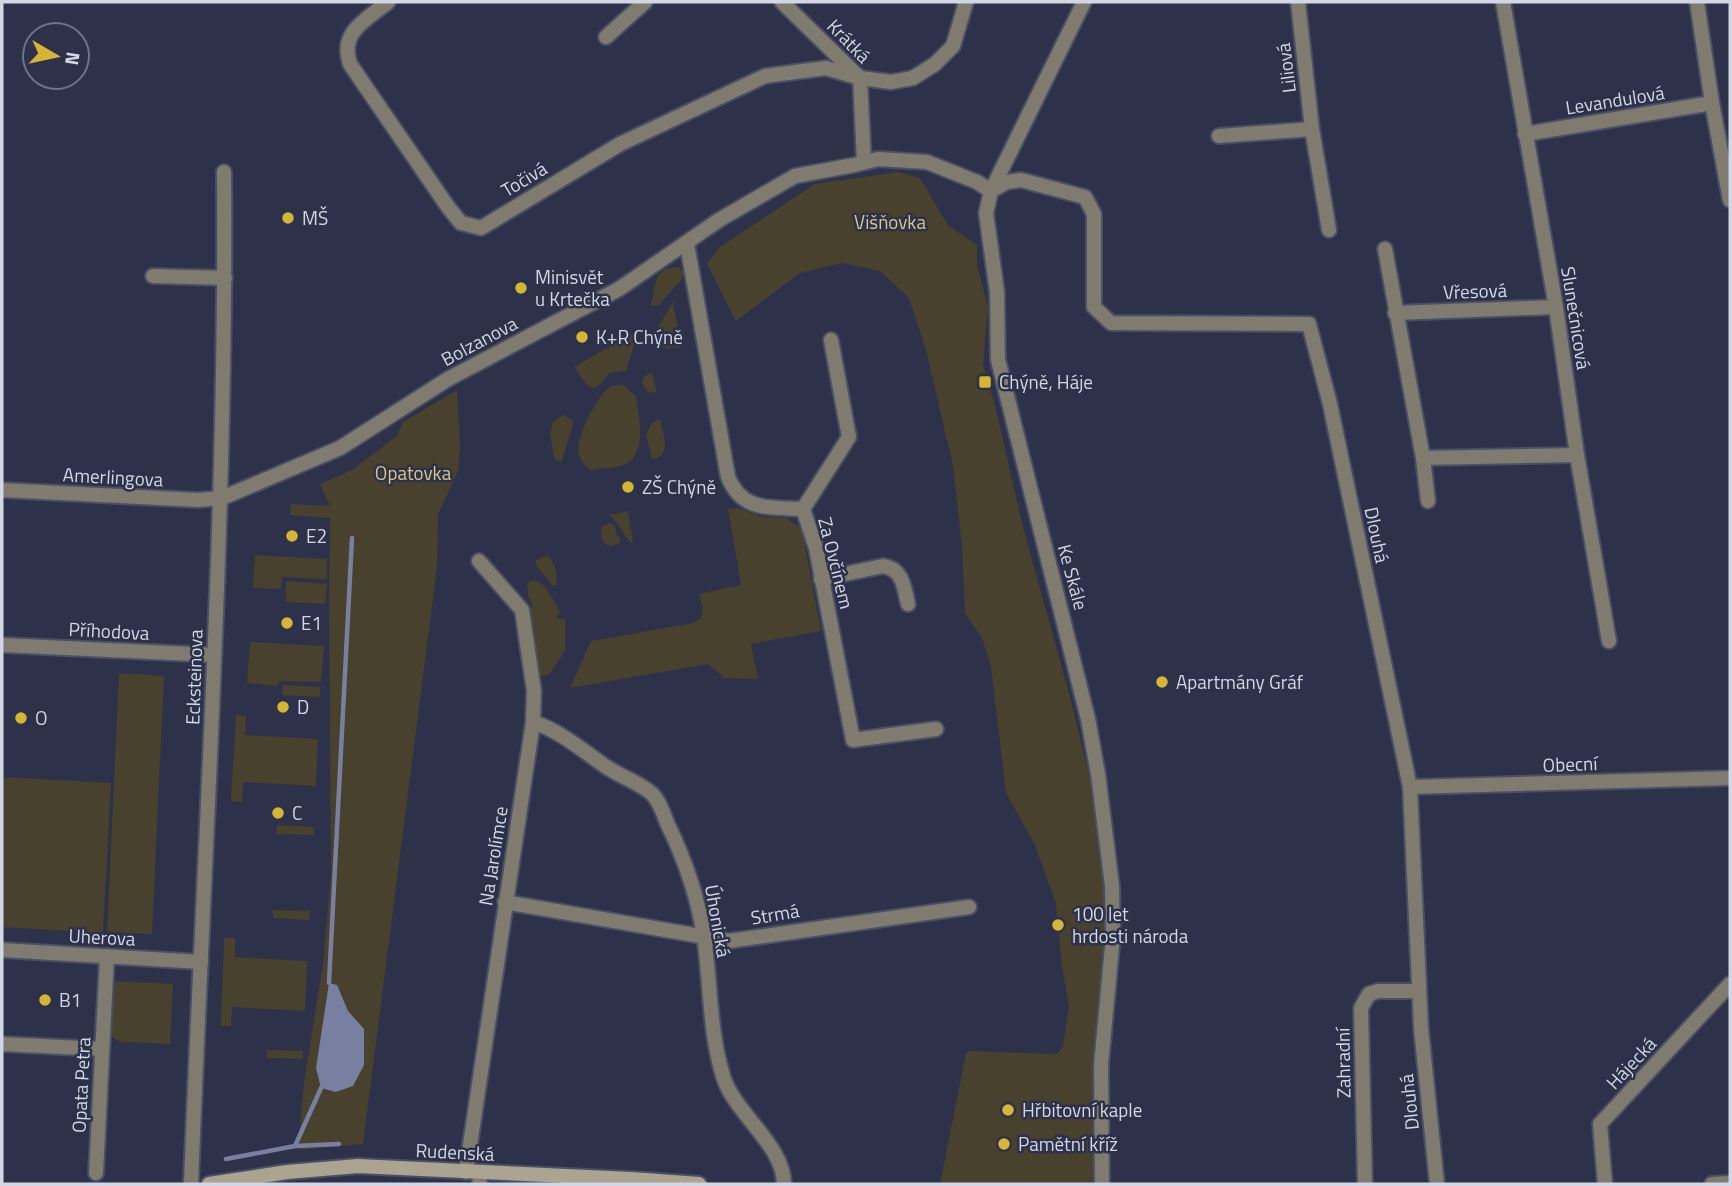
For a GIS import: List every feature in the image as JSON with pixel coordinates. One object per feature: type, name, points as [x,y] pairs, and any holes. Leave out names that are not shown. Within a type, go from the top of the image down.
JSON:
[{"type":"street","name":"Točivá","points":[[388,2],[351,33],[346,53],[350,64],[448,207],[461,223],[481,228],[620,144],[765,76],[826,68],[860,78],[891,82],[913,78],[935,64],[953,46],[966,2]]},
{"type":"street","points":[[606,37],[645,2]]},
{"type":"street","name":"Krátká","points":[[782,2],[860,78],[864,162]]},
{"type":"street","name":"Ke Skále","points":[[1084,2],[991,191],[986,213],[997,292],[998,360],[1088,719],[1112,886],[1113,936],[1101,1065],[1102,1184]]},
{"type":"street","name":"Liliová","points":[[1298,2],[1312,129],[1329,230]]},
{"type":"street","name":"Slunečnicová","points":[[1503,2],[1556,307],[1577,456],[1609,641]]},
{"type":"street","points":[[1697,2],[1730,200]]},
{"type":"street","name":"Levandulová","points":[[1525,134],[1712,103]]},
{"type":"street","points":[[1219,136],[1312,129]]},
{"type":"street","name":"Bolzanova","points":[[222,498],[340,447],[448,379],[619,289],[719,220],[795,176],[855,166],[878,159],[927,162],[977,182],[991,191]]},
{"type":"street","name":"Ecksteinova","points":[[191,1184],[222,498],[224,172]]},
{"type":"street","name":"Dlouhá","points":[[991,191],[1007,182],[1021,180],[1085,197],[1094,214],[1094,307],[1111,323],[1308,324],[1330,404],[1410,787],[1418,990],[1437,1184]]},
{"type":"street","name":"Za Ovčínem","points":[[687,244],[728,477],[733,490],[747,503],[803,509],[816,548],[853,740],[936,729]]},
{"type":"street","points":[[1385,249],[1423,458],[1428,501]]},
{"type":"street","points":[[153,276],[225,278]]},
{"type":"street","name":"Vřesová","points":[[1395,313],[1556,307]]},
{"type":"street","points":[[803,509],[849,437],[831,340]]},
{"type":"street","points":[[1423,458],[1577,456]]},
{"type":"street","name":"Amerlingova","points":[[2,490],[198,500],[222,498]]},
{"type":"street","name":"Na Jarolímce","points":[[475,1176],[505,902],[533,722],[534,691],[522,610],[479,561]]},
{"type":"street","points":[[821,579],[883,566],[891,567],[903,581],[908,604]]},
{"type":"street","name":"Příhodova","points":[[2,645],[214,655]]},
{"type":"street","name":"Úhonická","points":[[533,722],[550,727],[617,775],[653,793],[690,873],[704,936],[718,1059],[727,1085],[779,1161],[784,1184]]},
{"type":"street","name":"Obecní","points":[[1410,787],[1730,778]]},
{"type":"street","name":"Strmá","points":[[505,902],[729,941],[969,907]]},
{"type":"street","name":"Uherova","points":[[2,950],[201,962]]},
{"type":"street","name":"Opata Petra","points":[[96,1174],[107,956]]},
{"type":"street","name":"Hájecká","points":[[1605,1184],[1601,1124],[1730,984]]},
{"type":"street","name":"Zahradní","points":[[1365,1184],[1361,1008],[1369,994],[1378,991],[1418,990]]},
{"type":"street","points":[[2,1044],[102,1049]]},
{"type":"street","name":"Rudenská","points":[[209,1184],[287,1172],[358,1167],[475,1176],[631,1179],[699,1184]]},
{"type":"street","points":[[1712,1184],[1730,1182]]},
{"type":"green space","name":"Višňovka","points":[[898,172],[920,178],[948,225],[977,245],[977,265],[988,307],[983,364],[1091,783],[1104,881],[1107,940],[1094,1070],[1095,1184],[940,1184],[966,1053],[1057,1054],[1063,1046],[1069,1006],[1056,904],[1035,845],[1006,793],[991,667],[982,638],[965,613],[962,547],[953,466],[926,350],[909,298],[880,271],[842,263],[800,273],[736,321],[707,263],[720,247],[815,184]]},
{"type":"green space","points":[[678,267],[686,274],[659,305],[650,306],[659,275],[669,268]]},
{"type":"green space","points":[[673,302],[681,347],[666,349],[657,342],[655,332]]},
{"type":"green space","points":[[629,334],[637,335],[626,371],[611,372],[595,387],[588,386],[574,367],[614,344],[613,341]]},
{"type":"green space","points":[[652,372],[657,393],[648,392],[642,383],[644,377]]},
{"type":"green space","points":[[624,385],[636,397],[639,414],[640,434],[636,453],[632,460],[624,465],[590,470],[582,462],[578,451],[585,425],[606,390],[612,386]]},
{"type":"green space","name":"Opatovka","points":[[457,390],[460,445],[458,471],[438,515],[437,567],[363,1144],[298,1150],[304,1082],[323,964],[331,874],[330,518],[290,515],[291,504],[330,506],[320,484],[352,470],[397,436],[403,422]]},
{"type":"green space","points":[[563,415],[572,420],[573,425],[561,463],[554,458],[550,434],[553,422]]},
{"type":"green space","points":[[660,419],[665,449],[663,454],[652,459],[646,435],[652,423]]},
{"type":"green space","points":[[738,508],[761,517],[786,518],[802,529],[821,631],[751,644],[758,679],[724,678],[708,664],[570,688],[591,641],[694,623],[701,618],[703,609],[699,594],[741,585],[728,509]]},
{"type":"green space","points":[[628,511],[633,542],[631,543],[609,515]]},
{"type":"green space","points":[[610,523],[615,526],[616,534],[620,538],[620,543],[612,546],[606,545],[602,540],[601,527]]},
{"type":"green space","points":[[255,555],[327,559],[327,579],[282,577],[281,589],[253,588]]},
{"type":"green space","points":[[548,555],[555,569],[556,586],[552,585],[536,565],[536,560]]},
{"type":"green space","points":[[534,580],[544,585],[560,611],[556,618],[565,619],[565,650],[550,674],[538,677],[528,608],[533,607],[528,596],[527,583]]},
{"type":"green space","points":[[286,581],[327,584],[325,604],[286,602]]},
{"type":"green space","points":[[250,642],[324,646],[321,682],[279,681],[278,686],[247,683]]},
{"type":"green space","points":[[119,673],[164,676],[152,934],[107,932]]},
{"type":"green space","points":[[283,685],[320,687],[320,697],[282,695]]},
{"type":"green space","points":[[236,715],[246,716],[245,735],[318,739],[316,786],[243,782],[242,802],[231,801]]},
{"type":"green space","points":[[2,777],[111,783],[103,933],[2,927]]},
{"type":"green space","points":[[277,825],[314,827],[314,835],[276,834]]},
{"type":"green space","points":[[273,910],[310,911],[309,920],[273,918]]},
{"type":"green space","points":[[224,938],[235,938],[235,957],[307,961],[305,1011],[232,1007],[231,1026],[221,1026]]},
{"type":"green space","points":[[115,981],[173,984],[170,1044],[121,1042],[114,1039],[111,1035]]},
{"type":"green space","points":[[267,1050],[303,1051],[303,1059],[266,1058]]},
{"type":"water","points":[[329,983],[337,985],[348,1011],[364,1029],[364,1065],[353,1086],[336,1092],[321,1088],[316,1068]]},
{"type":"waterway","points":[[329,983],[352,538]]},
{"type":"waterway","points":[[295,1146],[321,1088]]},
{"type":"waterway","points":[[226,1159],[295,1146],[339,1144]]},
{"type":"place","name":"MŠ","points":[[288,218]]},
{"type":"place","name":"Minisvět u Krtečka","points":[[521,288]]},
{"type":"place","name":"K+R Chýně","points":[[582,337]]},
{"type":"place","name":"Chýně, Háje","points":[[985,382]]},
{"type":"place","name":"ZŠ Chýně","points":[[628,487]]},
{"type":"place","name":"E2","points":[[292,536]]},
{"type":"place","name":"E1","points":[[287,623]]},
{"type":"place","name":"Apartmány Gráf","points":[[1162,682]]},
{"type":"place","name":"D","points":[[283,707]]},
{"type":"place","name":"O","points":[[21,718]]},
{"type":"place","name":"C","points":[[278,813]]},
{"type":"place","name":"100 let hrdosti národa","points":[[1058,925]]},
{"type":"place","name":"B1","points":[[45,1000]]},
{"type":"place","name":"Hřbitovní kaple","points":[[1008,1110]]},
{"type":"place","name":"Pamětní kříž","points":[[1004,1144]]}]
